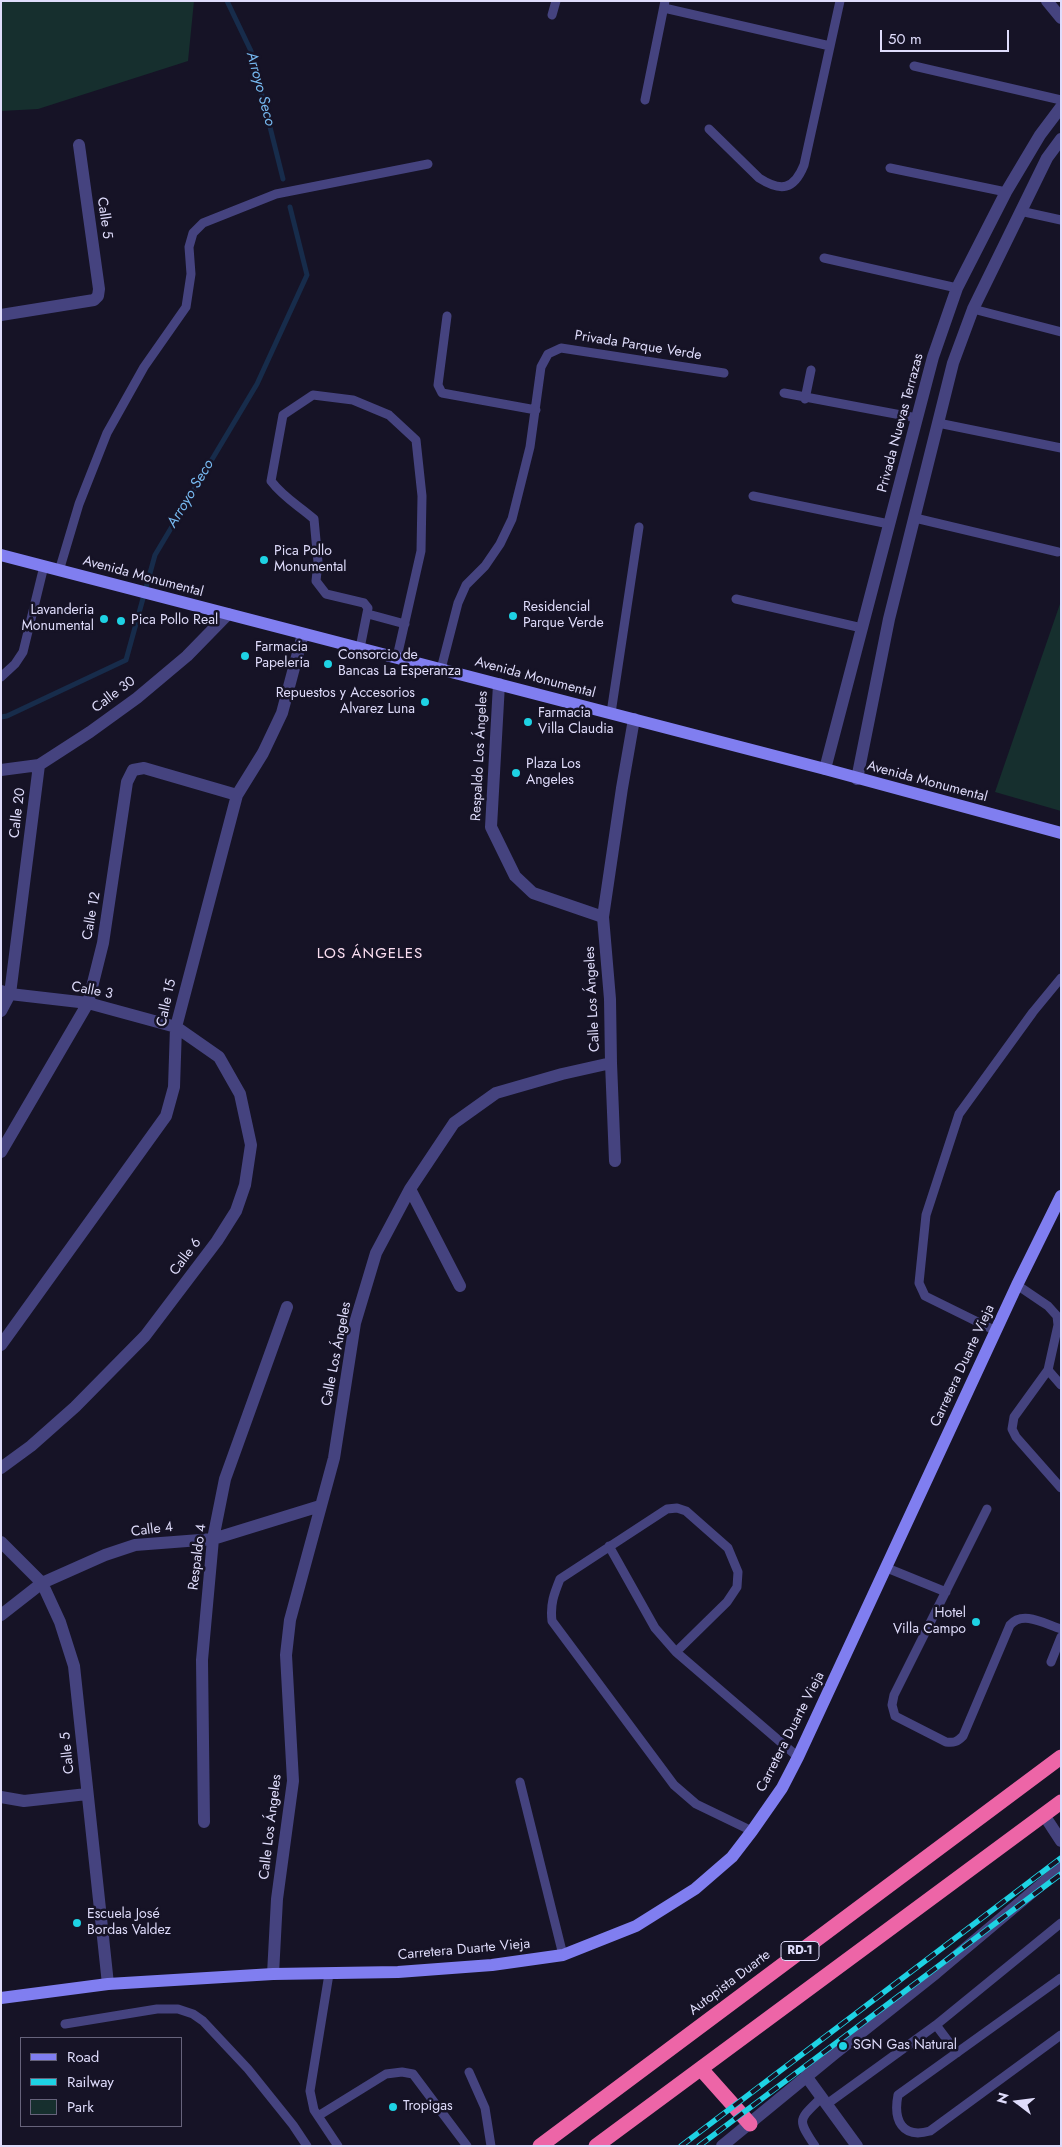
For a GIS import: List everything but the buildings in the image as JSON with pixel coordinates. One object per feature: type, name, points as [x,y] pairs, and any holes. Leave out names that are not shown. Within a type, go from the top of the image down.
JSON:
[{"type":"highway","name":"Autopista Duarte","points":[[538,2145],[1061,1757]]},
{"type":"highway","name":"RD-1","points":[[596,2146],[1061,1802]]},
{"type":"highway","points":[[701,2069],[750,2124]]},
{"type":"main road","name":"Avenida Monumental","points":[[1,555],[1061,832]]},
{"type":"main road","name":"Carretera Duarte Vieja","points":[[1,1998],[108,1984],[273,1974],[398,1972],[483,1966],[563,1955],[636,1926],[695,1889],[732,1857],[782,1788],[1061,1196]]},
{"type":"street","points":[[1047,1],[1061,18]]},
{"type":"street","name":"Privada Nuevas Terrazas","points":[[825,769],[933,357],[957,288],[1006,192],[1040,135],[1061,107]]},
{"type":"street","points":[[857,779],[889,619],[953,364],[973,309],[1020,211],[1047,158],[1061,139]]},
{"type":"street","name":"Calle 5","points":[[1,315],[94,300],[98,296],[99,289],[79,145]]},
{"type":"street","name":"Calle 30","points":[[1,770],[39,765],[90,732],[137,698],[187,656],[228,614]]},
{"type":"street","name":"Calle 15","points":[[1,1345],[166,1116],[174,1087],[176,1027],[237,795],[263,754],[282,713],[303,634]]},
{"type":"street","name":"Respaldo Los Ángeles","points":[[499,684],[491,827],[515,876],[534,893],[603,917]]},
{"type":"street","name":"Calle Los Ángeles","points":[[273,1974],[277,1900],[293,1780],[286,1655],[290,1620],[334,1458],[355,1322],[376,1253],[410,1189],[454,1123],[496,1093],[562,1074],[611,1063],[610,999],[603,917],[634,719]]},
{"type":"street","name":"Calle 20","points":[[1,1011],[39,765]]},
{"type":"street","name":"Calle 12","points":[[1,1152],[88,1003],[103,943],[127,782],[133,770],[144,768],[237,795]]},
{"type":"street","name":"Calle 3","points":[[5,993],[88,1003],[176,1027]]},
{"type":"street","name":"Calle 6","points":[[1,1468],[31,1446],[75,1407],[145,1336],[217,1241],[236,1211],[245,1185],[251,1145],[240,1094],[219,1057],[176,1027]]},
{"type":"street","points":[[611,1063],[615,1161]]},
{"type":"street","points":[[410,1189],[460,1286]]},
{"type":"street","name":"Respaldo 4","points":[[204,1822],[202,1660],[213,1539],[225,1479],[287,1307]]},
{"type":"street","name":"Calle 4","points":[[1,1614],[42,1583],[105,1554],[135,1546],[213,1539],[320,1506]]},
{"type":"street","name":"Calle 5","points":[[1,1542],[42,1583],[60,1622],[74,1666],[108,1984]]},
{"type":"street","points":[[1,1797],[24,1801],[88,1794]]},
{"type":"street","points":[[1044,1815],[1061,1841]]},
{"type":"street","points":[[722,2146],[806,2076],[936,1973],[1061,1868]]},
{"type":"street","points":[[806,2076],[857,2146]]},
{"type":"lane","points":[[552,15],[556,1]]},
{"type":"lane","points":[[709,129],[759,178],[769,184],[780,187],[791,185],[799,177],[804,165],[840,1]]},
{"type":"lane","points":[[645,100],[664,4],[830,46]]},
{"type":"lane","points":[[914,66],[1061,100]]},
{"type":"lane","points":[[59,570],[79,504],[107,433],[144,367],[186,307],[191,274],[189,247],[193,233],[203,223],[276,194],[428,164]]},
{"type":"lane","points":[[890,168],[1006,192]]},
{"type":"lane","points":[[1020,211],[1061,220]]},
{"type":"lane","points":[[824,258],[957,288]]},
{"type":"lane","points":[[973,309],[1061,332]]},
{"type":"lane","points":[[448,316],[438,385],[442,393],[536,410]]},
{"type":"lane","name":"Privada Parque Verde","points":[[441,669],[458,603],[466,585],[485,566],[500,544],[512,519],[530,447],[543,360],[554,350],[561,348],[724,373]]},
{"type":"lane","points":[[805,399],[811,370]]},
{"type":"lane","points":[[784,393],[805,399],[917,418]]},
{"type":"lane","points":[[360,648],[368,608],[364,603],[326,594],[316,581],[318,562],[314,519],[297,504],[283,496],[271,481],[283,415],[313,395],[354,400],[389,415],[416,440],[422,496],[421,551],[397,657]]},
{"type":"lane","points":[[938,422],[1061,448]]},
{"type":"lane","points":[[754,496],[889,524]]},
{"type":"lane","points":[[915,518],[1058,552]]},
{"type":"lane","points":[[611,713],[639,527]]},
{"type":"lane","points":[[1,676],[15,664],[23,652],[44,566]]},
{"type":"lane","points":[[736,599],[862,628]]},
{"type":"lane","points":[[368,614],[405,624]]},
{"type":"lane","points":[[996,1331],[925,1296],[919,1283],[926,1215],[959,1114],[1033,1012],[1061,978]]},
{"type":"lane","points":[[1017,1286],[1048,1306],[1056,1316],[1057,1335],[1048,1370],[1014,1417],[1012,1428],[1016,1437],[1061,1488]]},
{"type":"lane","points":[[1048,1370],[1061,1385]]},
{"type":"lane","points":[[676,1652],[728,1602],[737,1587],[738,1572],[728,1548],[686,1511],[677,1508],[668,1509],[560,1579],[552,1596],[552,1621],[674,1785],[696,1804],[752,1831]]},
{"type":"lane","points":[[987,1509],[894,1695],[892,1705],[895,1716],[946,1742],[954,1743],[962,1736],[1010,1625],[1014,1620],[1026,1618],[1061,1629]]},
{"type":"lane","points":[[609,1546],[655,1628],[676,1652],[798,1757]]},
{"type":"lane","points":[[887,1568],[946,1592]]},
{"type":"lane","points":[[1051,1662],[1061,1637]]},
{"type":"lane","points":[[520,1782],[563,1955]]},
{"type":"lane","points":[[815,2146],[801,2124],[802,2116],[936,2025],[1061,1923]]},
{"type":"lane","points":[[330,1974],[310,2091],[311,2101],[318,2116],[338,2146]]},
{"type":"lane","points":[[1061,1978],[898,2095],[897,2118],[907,2131],[918,2134],[930,2132],[1061,2035]]},
{"type":"lane","points":[[65,2024],[157,2009],[178,2009],[193,2014],[203,2021],[248,2068],[293,2125],[306,2146]]},
{"type":"lane","points":[[936,2025],[957,2053]]},
{"type":"lane","points":[[318,2116],[386,2074],[402,2072],[414,2074],[467,2146]]},
{"type":"lane","points":[[469,2072],[485,2108],[491,2146]]},
{"type":"green space","points":[[1,1],[194,1],[188,61],[38,109],[1,111]]},
{"type":"green space","points":[[1061,601],[1061,811],[995,792]]},
{"type":"waterway","name":"Arroyo Seco","points":[[227,1],[251,51],[283,179]]},
{"type":"waterway","name":"Arroyo Seco","points":[[1,717],[7,716],[126,660],[155,555],[257,384],[307,275],[290,207]]},
{"type":"railway","points":[[681,2146],[1061,1858]]},
{"type":"railway","points":[[699,2146],[1061,1874]]},
{"type":"place","name":"Pica Pollo Monumental","points":[[264,560]]},
{"type":"place","name":"Residencial Parque Verde","points":[[513,616]]},
{"type":"place","name":"Lavanderia Monumental","points":[[104,619]]},
{"type":"place","name":"Pica Pollo Real","points":[[121,621]]},
{"type":"place","name":"Farmacia Papeleria","points":[[245,656]]},
{"type":"place","name":"Consorcio de Bancas La Esperanza","points":[[328,664]]},
{"type":"place","name":"Repuestos y Accesorios Alvarez Luna","points":[[425,702]]},
{"type":"place","name":"Farmacia Villa Claudia","points":[[528,722]]},
{"type":"place","name":"Plaza Los Angeles","points":[[516,773]]},
{"type":"place","name":"Hotel Villa Campo","points":[[976,1622]]},
{"type":"place","name":"Escuela José Bordas Valdez","points":[[77,1923]]},
{"type":"place","name":"SGN Gas Natural","points":[[843,2046]]},
{"type":"place","name":"Tropigas","points":[[393,2107]]},
{"type":"district","name":"LOS ÁNGELES","points":[[370,954]]}]
